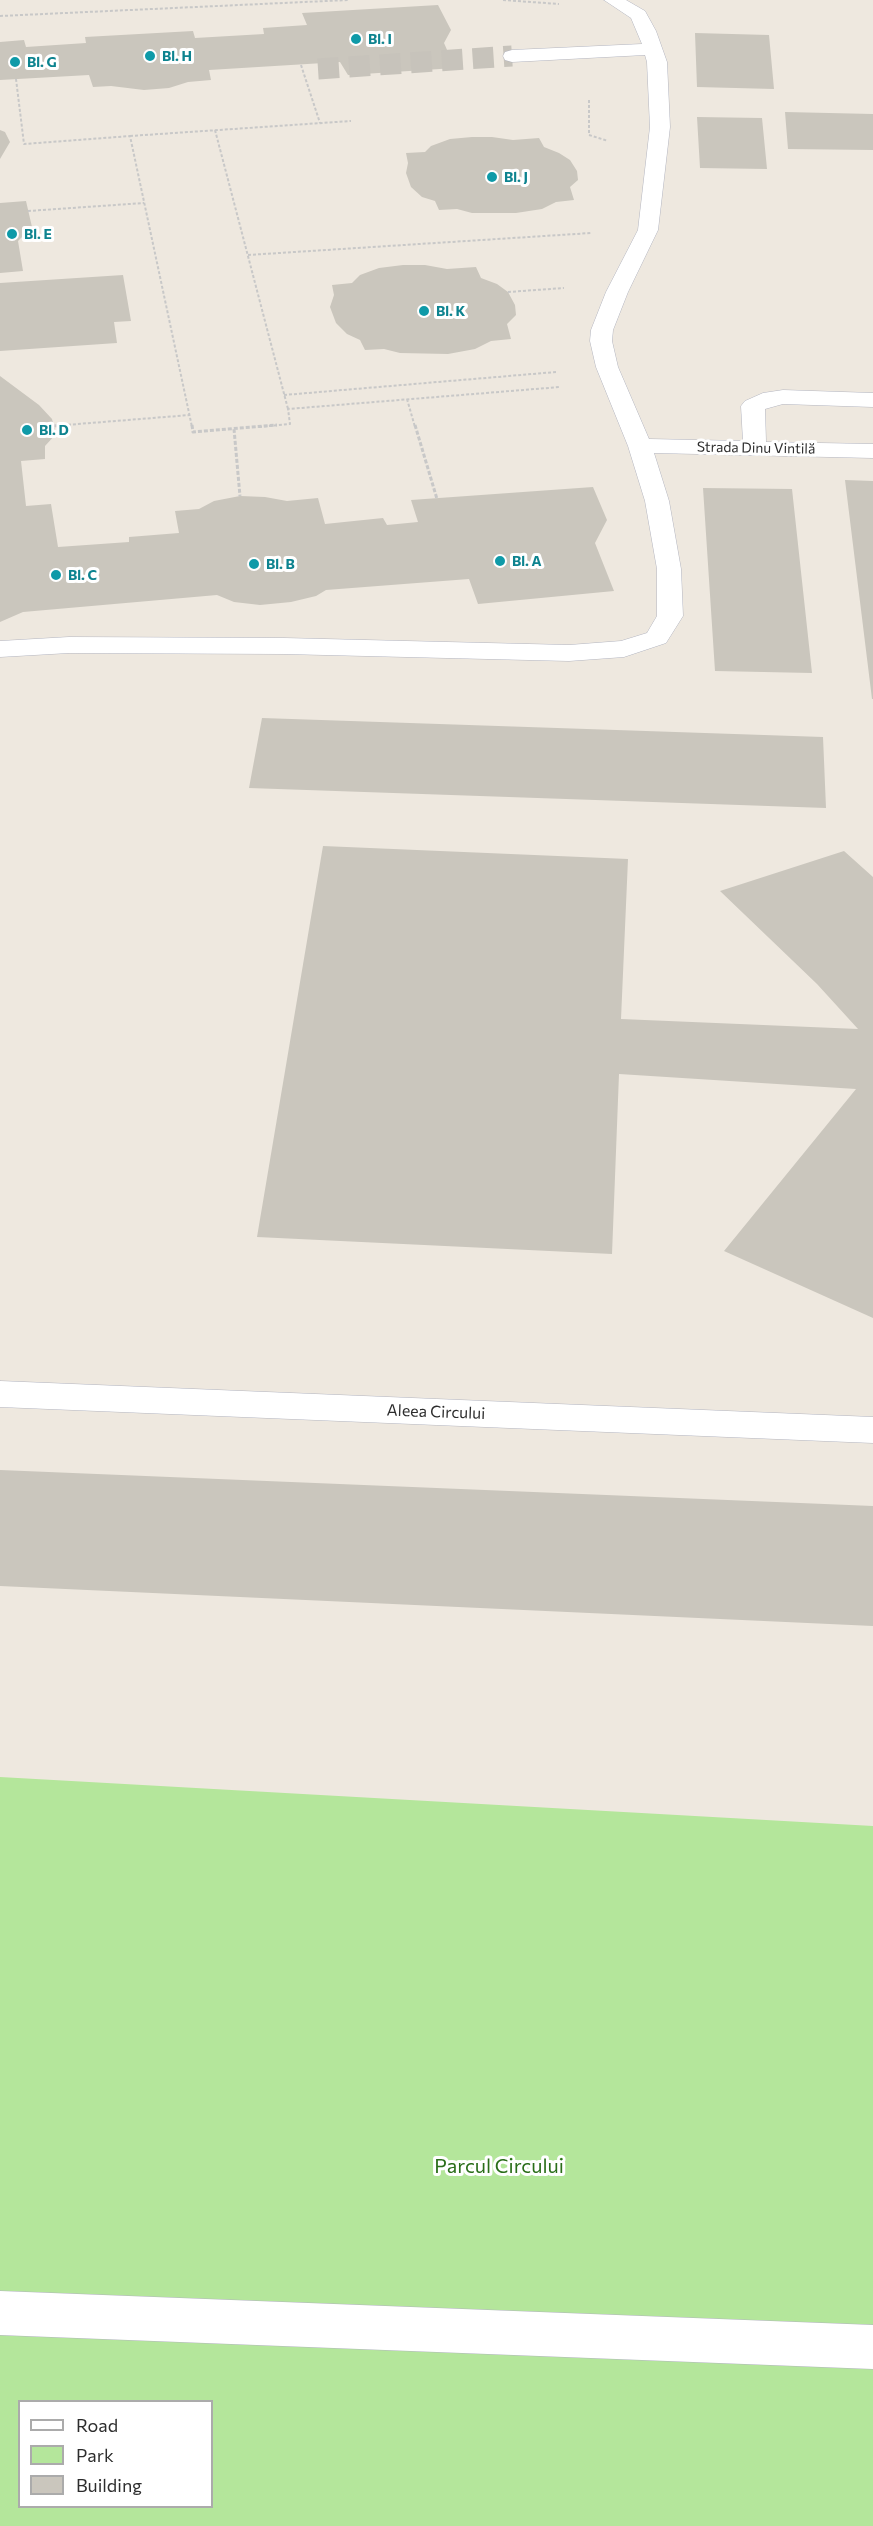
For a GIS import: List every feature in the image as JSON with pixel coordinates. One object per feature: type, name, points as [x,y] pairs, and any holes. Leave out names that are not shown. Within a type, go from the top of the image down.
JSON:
[{"type":"street","points":[[0,649],[69,645],[284,646],[568,653],[624,649],[657,638],[670,616],[669,569],[657,501],[640,446],[611,375],[601,341],[602,330],[617,292],[648,230],[660,127],[657,62],[654,49],[638,15],[613,0]]},
{"type":"street","points":[[512,56],[654,49]]},
{"type":"street","points":[[755,448],[753,406],[763,400],[783,397],[873,400]]},
{"type":"street","name":"Strada Dinu Vintilă","points":[[640,446],[873,451]]},
{"type":"street","name":"Aleea Circului","points":[[0,1394],[873,1430]]},
{"type":"street","points":[[0,2313],[873,2347]]},
{"type":"path","points":[[0,16],[348,0]]},
{"type":"path","points":[[503,0],[538,1],[583,7],[607,27],[615,70],[590,87],[589,135],[616,143]]},
{"type":"path","points":[[302,64],[320,123]]},
{"type":"path","points":[[16,79],[24,144],[351,121]]},
{"type":"path","points":[[130,136],[193,432],[290,424],[288,409],[214,130]]},
{"type":"path","points":[[28,211],[144,203]]},
{"type":"path","points":[[248,255],[648,230]]},
{"type":"path","points":[[284,394],[611,375]]},
{"type":"path","points":[[288,409],[407,399],[611,375]]},
{"type":"path","points":[[407,399],[437,499]]},
{"type":"path","points":[[53,426],[190,415]]},
{"type":"path","points":[[234,429],[240,496]]},
{"type":"green space","name":"Parcul Circului","points":[[0,1777],[873,1826],[873,2526],[0,2526]]},
{"type":"building","points":[[438,5],[451,30],[444,43],[455,68],[348,75],[340,62],[209,70],[211,80],[144,90],[111,86],[93,87],[89,75],[0,80],[0,42],[24,40],[26,47],[86,43],[85,37],[193,31],[195,38],[264,34],[263,28],[307,25],[302,13]]},
{"type":"building","points":[[695,33],[769,35],[774,89],[697,87]]},
{"type":"building","points":[[785,112],[873,114],[873,150],[788,149]]},
{"type":"building","points":[[697,117],[762,118],[767,169],[700,168]]},
{"type":"building","points":[[0,130],[5,132],[10,142],[0,159]]},
{"type":"building","name":"Bl. J","points":[[472,137],[513,140],[539,138],[544,147],[570,160],[577,171],[578,180],[570,187],[574,200],[556,202],[542,209],[516,213],[439,210],[435,201],[422,197],[411,187],[406,173],[408,163],[406,153],[425,152],[431,146],[450,139]]},
{"type":"building","name":"Bl. E","points":[[26,201],[32,227],[18,241],[23,271],[0,273],[0,203]]},
{"type":"building","name":"Bl. K","points":[[425,265],[447,269],[476,267],[481,278],[497,284],[508,292],[515,305],[516,315],[507,324],[511,339],[491,341],[475,349],[448,354],[400,353],[384,349],[365,350],[360,340],[347,334],[336,323],[330,307],[334,295],[332,285],[352,283],[360,275],[379,268]]},
{"type":"building","points":[[123,275],[131,321],[114,322],[117,343],[0,351],[0,283]]},
{"type":"building","points":[[0,376],[39,405],[52,419],[56,434],[45,446],[45,459],[21,461],[26,506],[51,504],[58,547],[129,542],[129,537],[179,533],[175,511],[199,509],[214,501],[240,496],[287,501],[318,498],[325,524],[383,518],[387,525],[418,522],[411,500],[593,487],[607,520],[595,543],[614,591],[478,604],[469,579],[326,590],[316,596],[291,602],[260,605],[234,602],[217,595],[23,612],[0,622]]},
{"type":"building","points":[[845,480],[873,481],[873,699],[872,699]]},
{"type":"building","points":[[703,488],[792,489],[812,673],[715,671]]},
{"type":"building","points":[[262,718],[823,737],[826,808],[249,788]]},
{"type":"building","points":[[323,846],[628,859],[621,1019],[858,1029],[817,984],[720,891],[844,851],[873,877],[873,1318],[724,1251],[856,1089],[619,1074],[612,1254],[257,1237]]},
{"type":"building","points":[[0,1470],[873,1506],[873,1626],[0,1586]]},
{"type":"tunnel","points":[[318,69],[512,56]]},
{"type":"place","name":"Bl. I","points":[[356,39]]},
{"type":"place","name":"Bl. H","points":[[150,56]]},
{"type":"place","name":"Bl. G","points":[[15,62]]},
{"type":"place","name":"Bl. J","points":[[492,177]]},
{"type":"place","name":"Bl. E","points":[[12,234]]},
{"type":"place","name":"Bl. K","points":[[424,311]]},
{"type":"place","name":"Bl. D","points":[[27,430]]},
{"type":"place","name":"Bl. A","points":[[500,561]]},
{"type":"place","name":"Bl. B","points":[[254,564]]},
{"type":"place","name":"Bl. C","points":[[56,575]]}]
